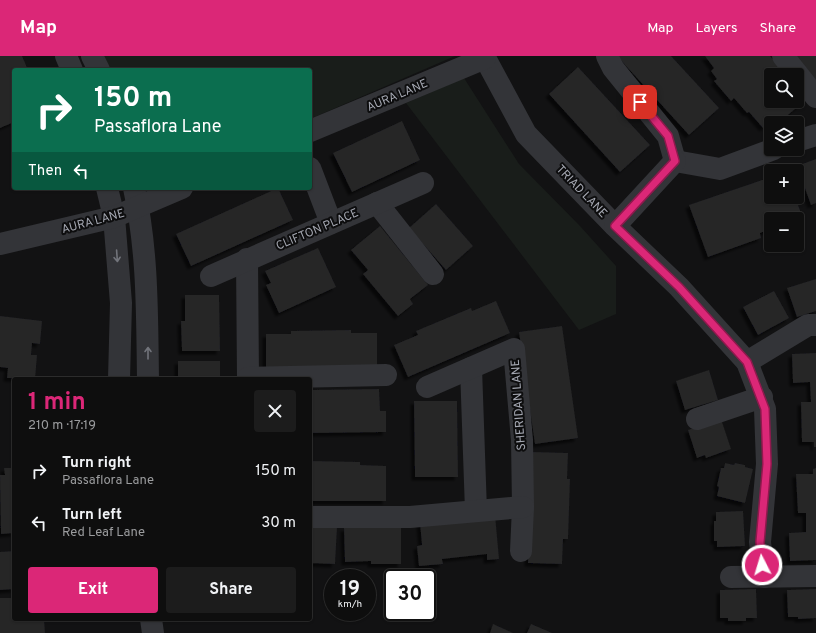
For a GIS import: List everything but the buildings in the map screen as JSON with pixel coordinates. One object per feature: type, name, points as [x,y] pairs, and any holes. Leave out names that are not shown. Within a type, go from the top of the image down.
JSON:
[{"type":"street","points":[[66,56],[71,68]]},
{"type":"street","points":[[92,56],[98,68]]},
{"type":"street","points":[[607,56],[613,68],[668,136],[675,161]]},
{"type":"street","points":[[783,56],[816,97]]},
{"type":"street","name":"AURA LANE","points":[[312,131],[484,57]]},
{"type":"street","name":"TRIAD LANE","points":[[484,57],[526,134],[615,226],[679,287],[747,362],[762,397],[765,409],[767,464],[760,542],[764,577]]},
{"type":"street","points":[[804,139],[816,135]]},
{"type":"street","points":[[675,161],[720,169],[764,153]]},
{"type":"street","points":[[615,226],[675,161]]},
{"type":"street","points":[[312,173],[331,223]]},
{"type":"street","name":"CLIFTON PLACE","points":[[211,276],[423,183]]},
{"type":"street","points":[[107,190],[114,217],[121,303],[119,377]]},
{"type":"street","name":"AURA LANE","points":[[0,244],[114,217],[136,198],[173,190]]},
{"type":"street","points":[[136,198],[144,247],[148,377]]},
{"type":"street","points":[[377,203],[433,274]]},
{"type":"street","points":[[247,259],[248,377]]},
{"type":"street","points":[[747,362],[808,325],[816,325]]},
{"type":"street","name":"SHERIDAN LANE","points":[[427,387],[514,350],[522,440],[522,551]]},
{"type":"street","points":[[471,368],[476,511]]},
{"type":"street","points":[[294,377],[386,375]]},
{"type":"street","points":[[696,419],[762,397]]},
{"type":"street","points":[[312,516],[410,517],[523,507]]},
{"type":"street","points":[[731,577],[816,576]]},
{"type":"street","points":[[151,621],[153,633]]},
{"type":"shaded area","points":[[94,56],[455,56],[312,118],[312,68],[99,68]]},
{"type":"shaded area","points":[[464,78],[519,164],[580,226],[616,266],[616,314],[579,330],[406,103]]},
{"type":"route","points":[[640,102],[668,136],[675,161],[615,226],[679,287],[747,362],[762,397],[765,409],[767,464],[760,542],[762,565]]}]
